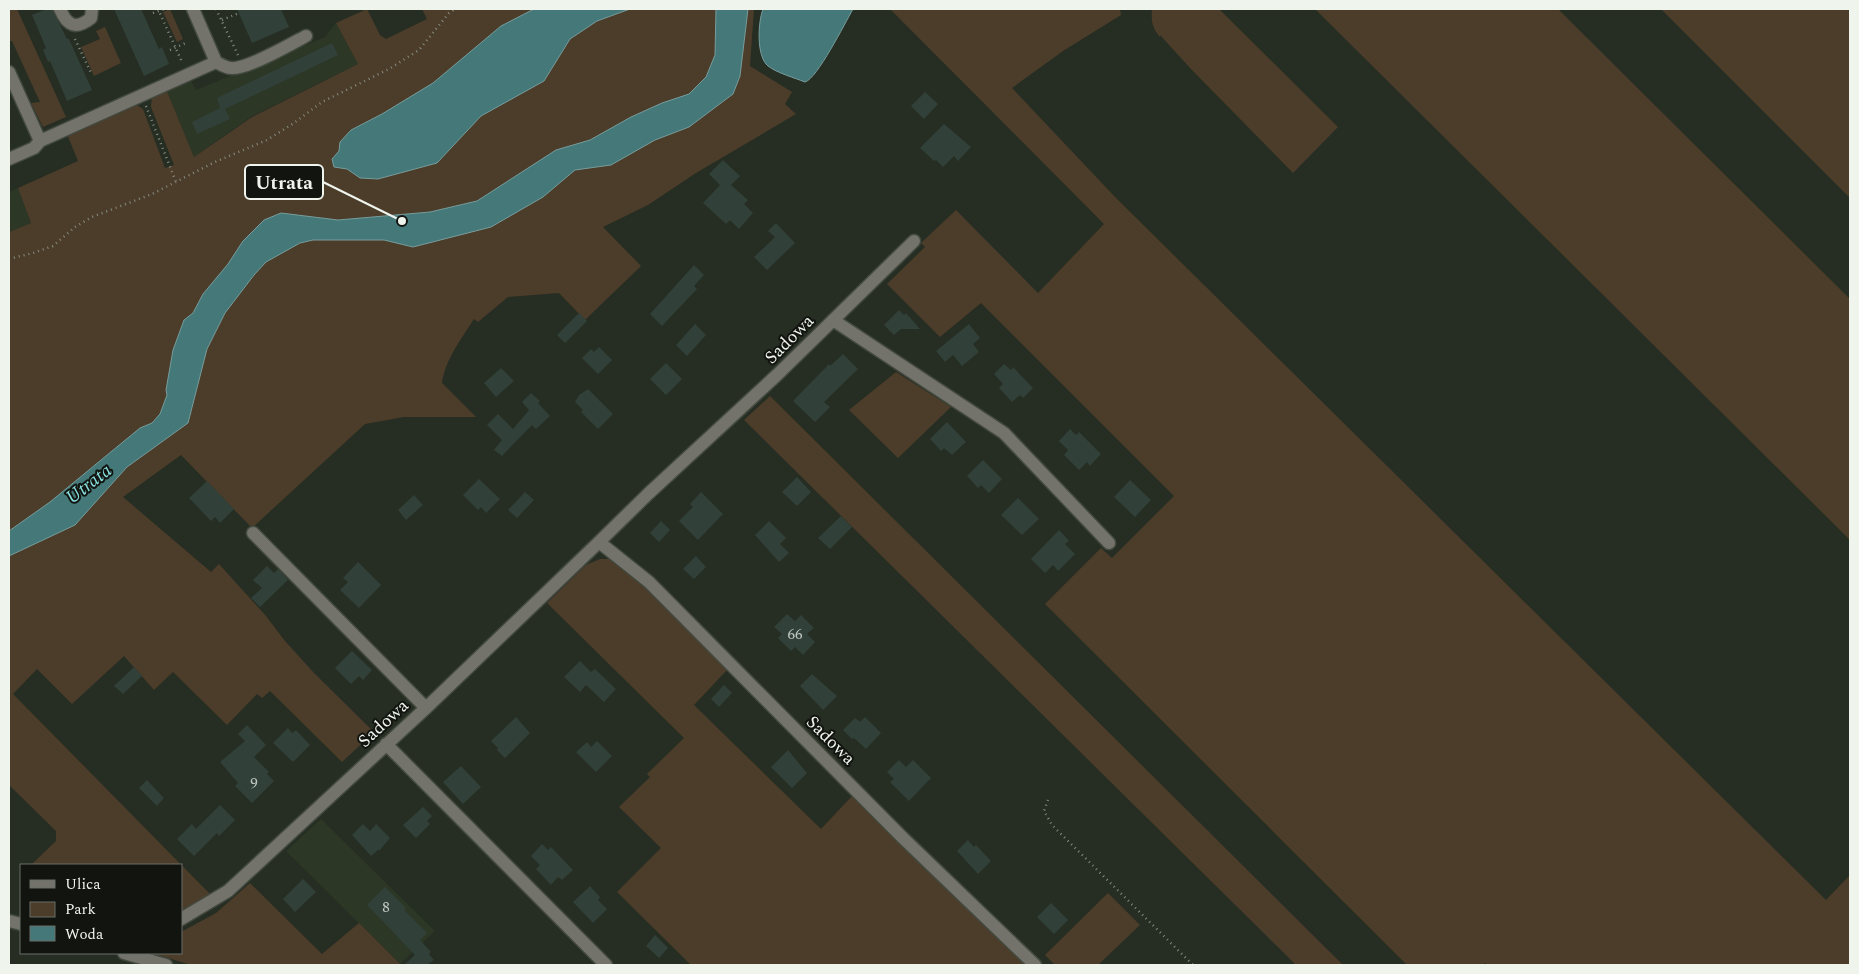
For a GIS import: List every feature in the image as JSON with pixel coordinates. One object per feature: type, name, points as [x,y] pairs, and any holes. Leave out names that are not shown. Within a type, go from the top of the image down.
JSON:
[{"type":"street","points":[[60,9],[66,20],[70,24],[76,25],[84,23],[91,18],[92,9]]},
{"type":"street","points":[[193,9],[216,62],[230,68],[243,66],[306,36]]},
{"type":"street","points":[[9,159],[34,148],[40,141],[216,62]]},
{"type":"street","points":[[9,72],[40,141]]},
{"type":"street","name":"Sadowa","points":[[182,918],[228,891],[426,708],[648,494],[778,374],[914,241]]},
{"type":"street","points":[[833,320],[1004,433],[1109,543]]},
{"type":"street","points":[[252,533],[426,708]]},
{"type":"street","name":"Sadowa","points":[[599,542],[649,582],[896,830],[1035,965]]},
{"type":"street","points":[[386,744],[606,965]]},
{"type":"street","points":[[131,954],[166,965]]},
{"type":"path","points":[[153,13],[165,9]]},
{"type":"path","points":[[216,9],[238,55]]},
{"type":"path","points":[[9,258],[53,246],[75,227],[92,217],[152,194],[242,150],[267,140],[322,102],[419,50],[449,13],[455,9]]},
{"type":"path","points":[[159,10],[188,75]]},
{"type":"path","points":[[221,21],[239,13]]},
{"type":"path","points":[[70,24],[71,30],[92,74]]},
{"type":"path","points":[[71,43],[76,41]]},
{"type":"path","points":[[170,50],[188,42]]},
{"type":"path","points":[[142,96],[176,182]]},
{"type":"path","points":[[1048,800],[1044,811],[1052,825],[1193,965]]},
{"type":"shaded area","points":[[336,23],[358,64],[252,116],[194,157],[166,89],[190,79],[196,90],[325,37]]},
{"type":"shaded area","points":[[18,188],[31,223],[9,232],[9,192]]},
{"type":"shaded area","points":[[321,819],[435,931],[400,964],[286,851]]},
{"type":"green space","points":[[9,9],[17,9],[66,117],[43,127],[31,103],[40,102],[12,41],[9,41]]},
{"type":"green space","points":[[170,9],[183,39],[177,42],[163,12]]},
{"type":"green space","points":[[367,9],[380,35],[386,39],[427,19],[422,9],[534,9],[501,26],[433,83],[382,114],[350,130],[339,151],[332,159],[360,178],[378,179],[437,163],[481,116],[544,81],[570,39],[597,21],[630,9],[716,9],[715,55],[706,77],[689,94],[662,103],[631,117],[590,140],[556,150],[477,201],[430,212],[338,220],[281,213],[243,241],[228,264],[203,294],[193,313],[184,320],[173,350],[166,390],[167,395],[160,414],[152,423],[140,428],[50,502],[9,531],[9,232],[31,223],[18,188],[78,161],[67,134],[134,103],[143,109],[165,168],[174,165],[151,107],[152,96],[166,89],[194,157],[252,117],[358,64],[336,23]]},
{"type":"green space","points":[[748,9],[754,9],[750,66],[792,92],[785,104],[796,114],[696,173],[648,205],[603,227],[641,266],[585,320],[559,293],[508,297],[478,322],[474,319],[450,358],[442,383],[476,417],[404,417],[365,424],[252,528],[181,455],[123,497],[211,572],[219,564],[314,673],[374,732],[342,762],[270,691],[262,698],[257,694],[227,725],[173,672],[154,690],[124,656],[72,704],[37,669],[13,694],[180,864],[32,864],[56,841],[56,831],[9,785],[9,556],[75,525],[127,467],[188,423],[207,349],[225,313],[254,275],[266,262],[300,243],[313,240],[384,240],[413,247],[543,197],[575,170],[611,165],[655,140],[689,127],[733,94],[740,76]]},
{"type":"green space","points":[[890,9],[1120,9],[1121,15],[1063,51],[1012,88],[1116,198],[1826,900],[1850,875],[1850,965],[1487,965],[1485,963],[1482,965],[1407,965],[1045,604],[1101,548],[1112,558],[1174,496],[981,303],[940,337],[887,284],[925,247],[921,243],[956,210],[1038,293],[1104,224]]},
{"type":"green space","points":[[1152,9],[1219,9],[1338,127],[1293,173],[1160,35],[1160,37],[1153,24]]},
{"type":"green space","points":[[1315,9],[1558,9],[1850,299],[1850,540]]},
{"type":"green space","points":[[1661,9],[1850,9],[1850,198]]},
{"type":"green space","points":[[105,27],[121,63],[94,76],[81,47],[100,39],[96,31]]},
{"type":"green space","points":[[896,372],[951,407],[898,458],[849,410]]},
{"type":"green space","points":[[770,396],[1343,965],[1296,965],[744,420]]},
{"type":"green space","points":[[600,559],[611,559],[621,564],[727,670],[694,705],[821,829],[853,795],[1025,965],[691,965],[617,892],[661,848],[619,807],[650,777],[647,774],[684,738],[547,603],[586,565]]},
{"type":"green space","points":[[182,866],[211,895],[182,911]]},
{"type":"green space","points":[[250,883],[322,954],[359,923],[401,965],[191,965],[155,954],[182,954],[182,931],[216,913]]},
{"type":"green space","points":[[1108,893],[1140,925],[1098,965],[1055,965],[1045,955]]},
{"type":"water","points":[[534,9],[630,9],[597,21],[570,39],[544,81],[481,116],[437,163],[378,179],[360,178],[347,169],[334,167],[332,159],[339,151],[340,142],[351,130],[382,114],[433,83],[501,26]]},
{"type":"water","points":[[716,9],[748,9],[740,76],[733,94],[689,127],[655,140],[611,165],[575,170],[543,197],[491,227],[413,247],[384,240],[313,240],[300,243],[266,262],[225,313],[207,349],[188,423],[127,467],[75,525],[9,556],[9,531],[50,502],[140,428],[152,423],[160,414],[167,395],[166,390],[173,350],[184,320],[193,313],[203,294],[228,264],[243,241],[264,220],[281,213],[338,220],[430,212],[477,201],[556,150],[590,140],[631,117],[662,103],[689,94],[706,77],[715,55]]},
{"type":"water","points":[[763,9],[853,9],[823,61],[810,79],[805,82],[776,71],[764,61],[761,55],[759,39]]},
{"type":"building","points":[[52,9],[67,39],[69,39],[92,90],[67,101],[50,61],[48,62],[43,50],[46,48],[32,15]]},
{"type":"building","points":[[114,9],[141,9],[159,49],[162,47],[169,64],[144,76]]},
{"type":"building","points":[[237,9],[281,9],[289,27],[252,43]]},
{"type":"building","points":[[332,43],[338,55],[225,109],[230,119],[197,134],[192,122],[220,108],[217,98]]},
{"type":"building","points":[[925,92],[938,104],[924,119],[911,106]]},
{"type":"building","points":[[944,124],[971,147],[958,161],[954,156],[943,167],[920,148]]},
{"type":"building","points":[[723,160],[740,176],[731,185],[748,200],[744,204],[753,213],[739,229],[730,220],[726,224],[703,203],[720,185],[709,174]]},
{"type":"building","points":[[776,223],[795,243],[767,270],[754,257],[775,237],[768,231]]},
{"type":"building","points":[[694,265],[704,275],[694,286],[697,289],[662,326],[650,314]]},
{"type":"building","points":[[899,310],[904,315],[906,313],[920,329],[901,329],[894,335],[884,325]]},
{"type":"building","points":[[579,313],[587,321],[565,343],[557,335]]},
{"type":"building","points":[[695,324],[706,335],[687,356],[676,345]]},
{"type":"building","points":[[969,324],[980,338],[973,344],[979,352],[962,366],[953,355],[945,362],[936,351]]},
{"type":"building","points":[[599,347],[612,360],[598,374],[582,358],[591,349],[594,352]]},
{"type":"building","points":[[843,354],[858,369],[824,402],[830,407],[815,422],[793,401],[829,364],[830,366]]},
{"type":"building","points":[[666,363],[682,379],[666,395],[650,379]]},
{"type":"building","points":[[1004,364],[1011,370],[1013,367],[1033,388],[1023,398],[1020,395],[1012,402],[999,388],[1003,384],[994,374]]},
{"type":"building","points":[[501,368],[514,381],[496,397],[484,383]]},
{"type":"building","points":[[588,389],[613,414],[598,429],[581,412],[583,410],[575,402],[579,395]]},
{"type":"building","points":[[531,393],[540,401],[538,403],[550,416],[536,429],[532,425],[502,456],[494,450],[502,440],[487,425],[498,414],[513,429],[529,410],[522,402]]},
{"type":"building","points":[[947,422],[966,442],[952,455],[944,448],[941,451],[930,439]]},
{"type":"building","points":[[1070,429],[1076,435],[1079,432],[1101,454],[1090,466],[1087,462],[1079,470],[1064,455],[1068,450],[1059,441]]},
{"type":"building","points":[[983,460],[1002,479],[989,493],[981,485],[978,488],[967,476]]},
{"type":"building","points":[[797,477],[811,492],[797,506],[782,492]]},
{"type":"building","points":[[479,479],[500,499],[486,513],[481,507],[478,510],[463,495]]},
{"type":"building","points":[[1130,480],[1151,500],[1135,517],[1114,497]]},
{"type":"building","points":[[207,481],[234,509],[220,523],[215,517],[211,521],[189,498]]},
{"type":"building","points":[[525,492],[534,500],[517,518],[508,510]]},
{"type":"building","points":[[701,492],[723,514],[698,540],[679,521],[693,507],[690,504]]},
{"type":"building","points":[[414,495],[423,505],[406,520],[398,510]]},
{"type":"building","points":[[1018,498],[1039,519],[1022,535],[1001,515]]},
{"type":"building","points":[[841,516],[852,527],[830,549],[818,538]]},
{"type":"building","points":[[661,521],[670,530],[659,542],[650,533]]},
{"type":"building","points":[[769,521],[786,538],[780,544],[789,553],[779,562],[755,535]]},
{"type":"building","points":[[1059,530],[1069,541],[1065,544],[1075,554],[1058,571],[1053,565],[1045,573],[1031,559]]},
{"type":"building","points":[[696,556],[706,567],[694,579],[683,569]]},
{"type":"building","points":[[358,562],[381,585],[359,608],[340,590],[348,582],[343,578]]},
{"type":"building","points":[[267,566],[274,573],[278,569],[288,580],[260,607],[251,598],[262,588],[253,580]]},
{"type":"building","points":[[787,614],[795,621],[801,615],[814,628],[807,634],[815,642],[803,655],[795,647],[791,651],[778,638],[782,634],[774,627]]},
{"type":"building","points":[[352,651],[372,670],[363,680],[359,676],[351,684],[335,668]]},
{"type":"building","points":[[580,661],[591,672],[595,669],[616,689],[604,702],[586,685],[580,692],[564,677]]},
{"type":"building","points":[[134,667],[142,676],[123,694],[114,686]]},
{"type":"building","points":[[812,674],[837,696],[823,710],[800,686]]},
{"type":"building","points":[[724,685],[732,693],[719,707],[711,699]]},
{"type":"building","points":[[516,717],[530,733],[505,758],[491,741]]},
{"type":"building","points":[[865,717],[881,733],[866,749],[843,730],[855,718],[860,722]]},
{"type":"building","points":[[247,725],[266,745],[254,757],[269,772],[267,774],[274,781],[252,803],[235,786],[238,783],[220,762],[245,741],[238,734]]},
{"type":"building","points":[[288,728],[292,733],[296,730],[310,745],[293,762],[273,743]]},
{"type":"building","points":[[597,741],[612,756],[596,772],[576,752],[587,742],[591,747]]},
{"type":"building","points":[[788,750],[807,773],[792,788],[771,767]]},
{"type":"building","points":[[899,760],[906,767],[913,760],[931,778],[909,801],[890,782],[894,779],[887,772]]},
{"type":"building","points":[[461,766],[481,787],[463,804],[443,782]]},
{"type":"building","points":[[147,780],[164,798],[157,806],[139,788]]},
{"type":"building","points":[[220,805],[235,820],[219,836],[217,833],[194,856],[177,839],[192,824],[196,829]]},
{"type":"building","points":[[423,807],[432,816],[427,821],[430,824],[416,838],[403,825]]},
{"type":"building","points":[[363,824],[370,831],[376,824],[390,838],[380,850],[371,856],[352,835]]},
{"type":"building","points":[[968,840],[974,847],[976,845],[991,861],[978,874],[957,851]]},
{"type":"building","points":[[542,844],[548,850],[551,847],[573,870],[562,880],[558,877],[551,885],[536,869],[540,865],[531,856]]},
{"type":"building","points":[[303,879],[316,892],[295,912],[283,899]]},
{"type":"building","points":[[590,886],[600,897],[598,900],[607,909],[593,923],[573,902]]},
{"type":"building","points":[[385,887],[427,933],[420,940],[431,952],[429,954],[434,960],[427,965],[404,965],[415,955],[367,905]]},
{"type":"building","points":[[1051,903],[1068,920],[1054,934],[1037,917]]},
{"type":"building","points":[[655,935],[668,948],[659,958],[646,946]]},
{"type":"place","name":"Utrata","points":[[402,221]]}]
